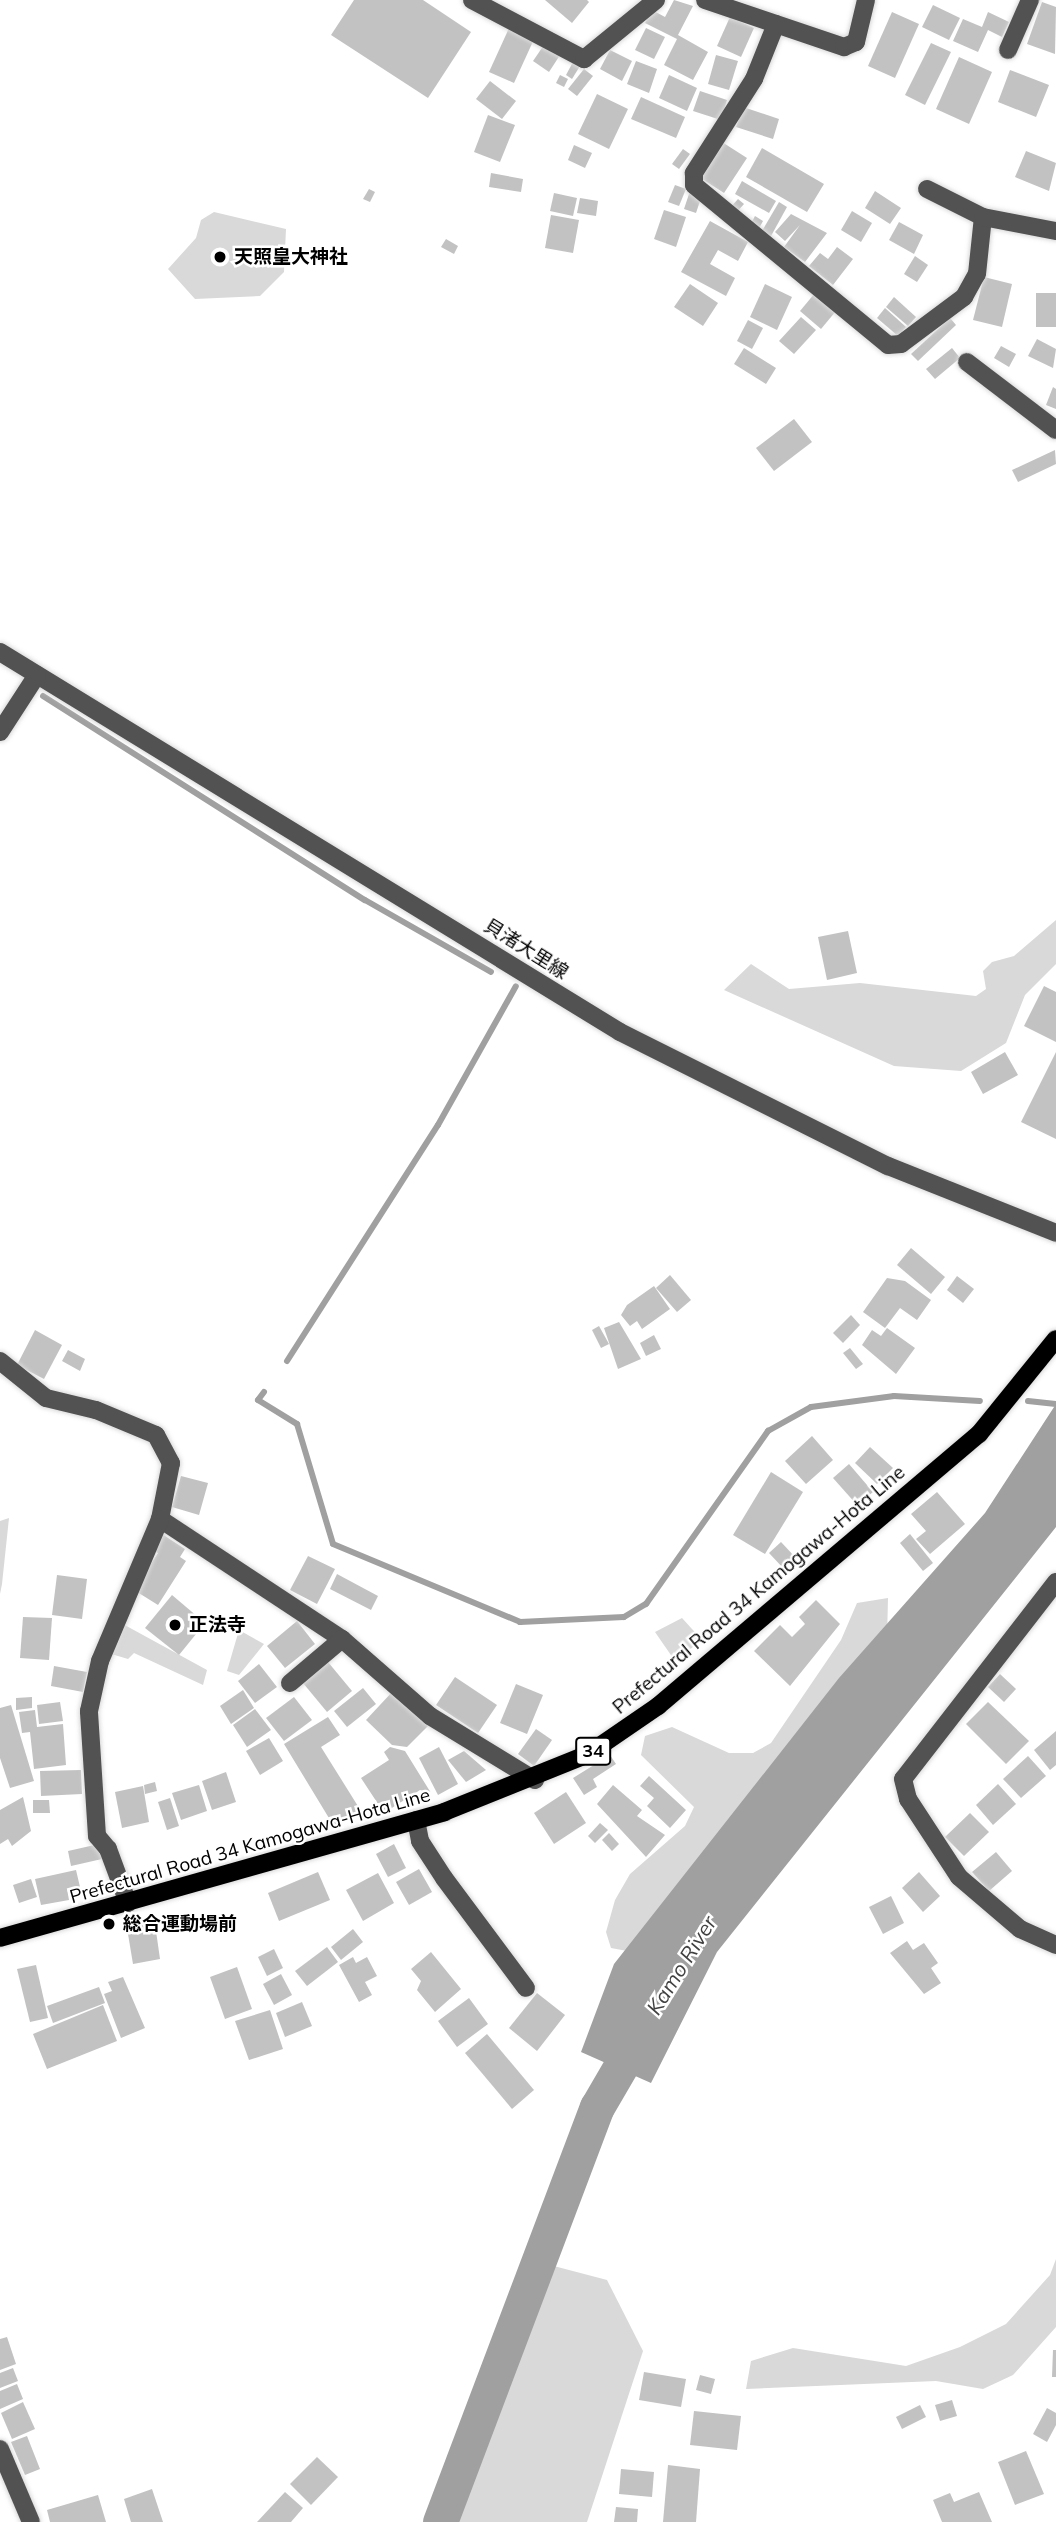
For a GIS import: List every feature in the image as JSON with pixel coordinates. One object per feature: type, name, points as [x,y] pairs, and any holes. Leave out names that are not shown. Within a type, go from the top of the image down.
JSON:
[{"type":"main road","name":"Prefectural Road 34 Kamogawa-Hota Line","points":[[0,1938],[416,1820],[535,1780],[605,1743],[678,1689],[979,1434],[1056,1339]]},
{"type":"street","points":[[472,0],[584,59],[656,0]]},
{"type":"street","points":[[705,0],[844,47],[856,42],[866,0]]},
{"type":"street","points":[[1008,50],[1031,0]]},
{"type":"street","points":[[776,24],[754,79],[694,173],[694,185],[888,345],[901,344],[964,298],[977,274],[983,217]]},
{"type":"street","points":[[927,189],[983,217],[1056,231]]},
{"type":"street","points":[[967,362],[1056,430]]},
{"type":"street","name":"貝渚大里線","points":[[0,652],[620,1032],[876,1161],[1056,1233]]},
{"type":"street","points":[[0,732],[37,675]]},
{"type":"street","points":[[0,1361],[46,1398],[96,1410],[156,1435],[171,1463],[160,1519],[100,1661],[89,1711],[97,1836],[108,1849],[128,1903]]},
{"type":"street","points":[[160,1519],[342,1639],[430,1716],[535,1780]]},
{"type":"street","points":[[1056,1582],[903,1779],[908,1799],[959,1877],[1020,1929],[1056,1945]]},
{"type":"street","points":[[290,1683],[342,1639]]},
{"type":"street","points":[[416,1820],[432,1860],[526,1988]]},
{"type":"street","points":[[0,2449],[30,2522]]},
{"type":"shaded area","points":[[214,212],[286,229],[284,272],[260,296],[195,299],[168,269],[196,238],[201,220]]},
{"type":"shaded area","points":[[1056,920],[1056,964],[1025,995],[1006,1043],[961,1071],[894,1066],[724,990],[751,964],[789,989],[860,983],[976,996],[986,989],[983,971],[992,962],[1014,956]]},
{"type":"shaded area","points":[[9,1518],[2,1584],[0,1594],[0,1521]]},
{"type":"shaded area","points":[[888,1598],[887,1640],[654,1956],[611,1948],[606,1932],[615,1900],[630,1874],[685,1826],[694,1807],[641,1755],[645,1736],[672,1727],[729,1753],[753,1753],[771,1743],[841,1640],[857,1603]]},
{"type":"shaded area","points":[[682,1618],[702,1640],[675,1661],[655,1632]]},
{"type":"shaded area","points":[[121,1623],[207,1670],[203,1685],[134,1653],[128,1659],[108,1653]]},
{"type":"shaded area","points":[[239,1630],[264,1644],[239,1675],[227,1671]]},
{"type":"shaded area","points":[[1056,2259],[1056,2327],[1013,2375],[983,2389],[936,2381],[746,2389],[751,2361],[793,2348],[906,2366],[960,2347],[1006,2324],[1050,2275]]},
{"type":"shaded area","points":[[550,2265],[607,2280],[643,2351],[587,2522],[450,2522]]},
{"type":"water","points":[[1056,1404],[1056,1527],[717,1952],[651,2083],[581,2052],[614,1964],[839,1678],[985,1513]]},
{"type":"building","points":[[354,0],[423,0],[471,32],[428,98],[331,35]]},
{"type":"building","points":[[545,0],[587,0],[589,2],[572,23]]},
{"type":"building","points":[[674,0],[693,6],[678,35],[708,52],[693,80],[664,65],[677,39],[645,23],[652,10],[665,17]]},
{"type":"building","points":[[1042,2],[1056,7],[1055,54],[1027,44]]},
{"type":"building","points":[[933,5],[960,18],[949,40],[922,27]]},
{"type":"building","points":[[892,12],[919,24],[895,78],[868,66]]},
{"type":"building","points":[[988,12],[1009,22],[1002,37],[988,30],[978,52],[953,41],[963,19],[982,27]]},
{"type":"building","points":[[730,17],[754,28],[741,57],[717,46]]},
{"type":"building","points":[[510,26],[535,37],[514,83],[489,72]]},
{"type":"building","points":[[646,28],[665,37],[654,59],[635,50]]},
{"type":"building","points":[[546,42],[562,52],[549,72],[533,61]]},
{"type":"building","points":[[931,43],[951,52],[925,105],[905,95]]},
{"type":"building","points":[[610,50],[632,61],[622,81],[600,69]]},
{"type":"building","points":[[716,55],[738,61],[729,90],[708,84]]},
{"type":"building","points":[[959,57],[992,72],[969,124],[936,109]]},
{"type":"building","points":[[636,61],[657,69],[649,93],[627,84]]},
{"type":"building","points":[[573,62],[580,66],[572,79],[566,75]]},
{"type":"building","points":[[584,69],[593,76],[577,96],[568,89]]},
{"type":"building","points":[[1010,70],[1049,85],[1036,117],[998,102]]},
{"type":"building","points":[[560,75],[568,79],[564,87],[556,83]]},
{"type":"building","points":[[669,75],[697,88],[687,111],[659,98]]},
{"type":"building","points":[[490,81],[516,101],[502,119],[476,99]]},
{"type":"building","points":[[700,91],[727,100],[721,120],[693,111]]},
{"type":"building","points":[[597,94],[628,109],[609,149],[578,134]]},
{"type":"building","points":[[641,97],[685,117],[676,138],[631,119]]},
{"type":"building","points":[[743,107],[779,119],[773,139],[736,127]]},
{"type":"building","points":[[488,115],[515,125],[500,162],[474,152]]},
{"type":"building","points":[[722,142],[747,158],[724,193],[699,177]]},
{"type":"building","points":[[574,145],[592,153],[585,168],[568,160]]},
{"type":"building","points":[[762,148],[824,184],[807,212],[746,177]]},
{"type":"building","points":[[683,149],[690,154],[679,169],[672,164]]},
{"type":"building","points":[[1026,151],[1056,163],[1049,191],[1015,177]]},
{"type":"building","points":[[491,173],[523,179],[521,192],[489,187]]},
{"type":"building","points":[[742,181],[776,201],[769,213],[735,194]]},
{"type":"building","points":[[675,185],[686,189],[679,206],[668,202]]},
{"type":"building","points":[[369,189],[375,192],[370,202],[363,199]]},
{"type":"building","points":[[690,191],[702,195],[696,213],[684,209]]},
{"type":"building","points":[[875,191],[901,208],[890,224],[865,208]]},
{"type":"building","points":[[554,193],[577,198],[573,216],[550,211]]},
{"type":"building","points":[[580,198],[598,201],[596,216],[577,213]]},
{"type":"building","points":[[738,199],[744,204],[736,213],[730,208]]},
{"type":"building","points":[[779,202],[787,207],[771,236],[762,231]]},
{"type":"building","points":[[664,210],[686,217],[676,247],[654,239]]},
{"type":"building","points":[[852,211],[872,223],[861,242],[841,230]]},
{"type":"building","points":[[791,214],[827,233],[805,262],[784,247],[800,225],[785,241],[775,232]]},
{"type":"building","points":[[551,215],[579,220],[573,253],[545,248]]},
{"type":"building","points":[[755,216],[763,221],[757,232],[749,227]]},
{"type":"building","points":[[710,221],[748,242],[738,261],[718,250],[710,264],[735,278],[726,296],[681,272]]},
{"type":"building","points":[[899,222],[923,235],[914,254],[889,240]]},
{"type":"building","points":[[446,239],[458,246],[454,254],[441,247]]},
{"type":"building","points":[[837,247],[853,259],[833,285],[809,266],[820,253],[828,259]]},
{"type":"building","points":[[915,256],[928,265],[917,282],[904,274]]},
{"type":"building","points":[[984,277],[1012,284],[1002,327],[973,320]]},
{"type":"building","points":[[690,284],[718,303],[703,326],[674,307]]},
{"type":"building","points":[[765,284],[792,297],[777,330],[750,317]]},
{"type":"building","points":[[815,293],[836,311],[821,329],[800,311]]},
{"type":"building","points":[[1036,293],[1056,293],[1056,327],[1036,327]]},
{"type":"building","points":[[894,297],[916,317],[908,326],[886,307]]},
{"type":"building","points":[[885,308],[906,327],[898,336],[877,318]]},
{"type":"building","points":[[801,317],[816,330],[794,354],[779,341]]},
{"type":"building","points":[[950,318],[956,325],[918,361],[911,354]]},
{"type":"building","points":[[748,320],[763,328],[752,349],[737,341]]},
{"type":"building","points":[[1037,339],[1056,349],[1053,368],[1028,356]]},
{"type":"building","points":[[1001,346],[1016,354],[1009,367],[994,358]]},
{"type":"building","points":[[744,348],[776,368],[766,384],[734,364]]},
{"type":"building","points":[[952,348],[960,358],[935,379],[926,369]]},
{"type":"building","points":[[1053,387],[1056,389],[1056,409],[1046,405]]},
{"type":"building","points":[[794,419],[812,442],[774,471],[756,448]]},
{"type":"building","points":[[1055,450],[1056,464],[1018,482],[1012,470]]},
{"type":"building","points":[[848,931],[857,973],[827,980],[818,937]]},
{"type":"building","points":[[1044,986],[1056,992],[1056,1042],[1024,1026]]},
{"type":"building","points":[[1005,1052],[1018,1075],[983,1094],[971,1072]]},
{"type":"building","points":[[1056,1052],[1056,1139],[1021,1122]]},
{"type":"building","points":[[911,1248],[945,1277],[931,1294],[897,1265]]},
{"type":"building","points":[[670,1275],[691,1300],[677,1312],[656,1288]]},
{"type":"building","points":[[957,1276],[974,1289],[963,1303],[947,1290]]},
{"type":"building","points":[[887,1278],[905,1281],[931,1300],[917,1320],[900,1308],[885,1328],[863,1312]]},
{"type":"building","points":[[654,1286],[670,1309],[642,1329],[637,1321],[630,1326],[621,1315],[627,1305]]},
{"type":"building","points":[[851,1315],[860,1325],[843,1343],[833,1333]]},
{"type":"building","points":[[619,1322],[641,1359],[618,1369],[604,1328]]},
{"type":"building","points":[[599,1326],[609,1344],[601,1348],[592,1330]]},
{"type":"building","points":[[887,1328],[915,1348],[896,1374],[862,1345],[872,1330],[881,1336]]},
{"type":"building","points":[[35,1330],[62,1345],[44,1379],[17,1365]]},
{"type":"building","points":[[654,1335],[661,1349],[646,1356],[640,1343]]},
{"type":"building","points":[[850,1348],[863,1364],[856,1369],[843,1353]]},
{"type":"building","points":[[68,1350],[85,1359],[80,1371],[62,1361]]},
{"type":"building","points":[[812,1436],[833,1460],[806,1484],[785,1461]]},
{"type":"building","points":[[870,1447],[893,1468],[877,1484],[855,1463]]},
{"type":"building","points":[[849,1464],[873,1492],[857,1505],[833,1478]]},
{"type":"building","points":[[771,1472],[803,1492],[765,1554],[733,1535]]},
{"type":"building","points":[[181,1476],[208,1483],[199,1515],[172,1507]]},
{"type":"building","points":[[937,1492],[965,1524],[930,1554],[916,1539],[926,1531],[911,1514]]},
{"type":"building","points":[[159,1532],[185,1549],[180,1557],[186,1561],[158,1605],[134,1590],[158,1553],[149,1548]]},
{"type":"building","points":[[910,1534],[933,1563],[923,1571],[900,1543]]},
{"type":"building","points":[[781,1542],[796,1558],[784,1569],[769,1553]]},
{"type":"building","points":[[308,1556],[335,1569],[317,1604],[290,1590]]},
{"type":"building","points":[[337,1574],[378,1596],[371,1610],[330,1589]]},
{"type":"building","points":[[57,1575],[87,1579],[82,1619],[52,1615]]},
{"type":"building","name":"正法寺","points":[[172,1595],[205,1623],[179,1655],[145,1628]]},
{"type":"building","points":[[816,1600],[840,1624],[790,1686],[754,1651],[780,1625],[792,1637],[805,1624],[799,1617]]},
{"type":"building","points":[[23,1617],[52,1618],[49,1660],[20,1658]]},
{"type":"building","points":[[297,1621],[315,1644],[285,1668],[267,1646]]},
{"type":"building","points":[[328,1662],[352,1691],[327,1712],[303,1683]]},
{"type":"building","points":[[259,1664],[277,1687],[255,1703],[238,1681]]},
{"type":"building","points":[[54,1666],[87,1672],[83,1692],[51,1686]]},
{"type":"building","points":[[1000,1674],[1016,1689],[1004,1702],[988,1687]]},
{"type":"building","points":[[455,1677],[497,1705],[478,1733],[436,1705]]},
{"type":"building","points":[[516,1684],[543,1695],[527,1734],[500,1723]]},
{"type":"building","points":[[363,1688],[376,1704],[347,1727],[334,1711]]},
{"type":"building","points":[[243,1690],[254,1708],[231,1724],[220,1706]]},
{"type":"building","points":[[393,1691],[429,1725],[407,1747],[392,1745],[366,1720]]},
{"type":"building","points":[[32,1697],[32,1708],[16,1710],[16,1698]]},
{"type":"building","points":[[294,1697],[312,1720],[284,1741],[266,1718]]},
{"type":"building","points":[[60,1702],[63,1721],[39,1724],[37,1705]]},
{"type":"building","points":[[988,1702],[1029,1741],[1006,1764],[966,1724]]},
{"type":"building","points":[[11,1705],[34,1781],[10,1788],[0,1758],[0,1708]]},
{"type":"building","points":[[255,1709],[271,1730],[247,1747],[233,1725]]},
{"type":"building","points":[[35,1710],[37,1727],[63,1724],[66,1765],[34,1769],[30,1732],[22,1733],[19,1712]]},
{"type":"building","points":[[328,1717],[340,1735],[321,1747],[361,1811],[335,1828],[284,1744]]},
{"type":"building","points":[[536,1729],[552,1740],[534,1766],[518,1754]]},
{"type":"building","points":[[1056,1731],[1056,1765],[1050,1770],[1034,1750]]},
{"type":"building","points":[[269,1738],[283,1761],[260,1775],[246,1751]]},
{"type":"building","points":[[390,1747],[405,1751],[431,1793],[420,1790],[384,1813],[361,1778],[389,1760],[384,1752]]},
{"type":"building","points":[[439,1747],[458,1784],[438,1795],[419,1758]]},
{"type":"building","points":[[464,1751],[486,1770],[466,1782],[448,1760]]},
{"type":"building","points":[[610,1755],[616,1764],[593,1779],[597,1787],[584,1795],[573,1778]]},
{"type":"building","points":[[1028,1756],[1046,1776],[1021,1798],[1003,1779]]},
{"type":"building","points":[[81,1770],[82,1794],[41,1796],[40,1771]]},
{"type":"building","points":[[226,1772],[236,1802],[212,1810],[202,1781]]},
{"type":"building","points":[[649,1776],[686,1810],[670,1828],[647,1806],[654,1798],[640,1786]]},
{"type":"building","points":[[155,1782],[157,1791],[145,1794],[144,1785]]},
{"type":"building","points":[[998,1784],[1016,1804],[993,1825],[976,1805]]},
{"type":"building","points":[[199,1785],[207,1811],[181,1820],[172,1793]]},
{"type":"building","points":[[613,1785],[642,1810],[637,1816],[665,1835],[646,1857],[597,1804]]},
{"type":"building","points":[[143,1786],[149,1822],[122,1828],[115,1792]]},
{"type":"building","points":[[566,1792],[586,1823],[554,1844],[534,1813]]},
{"type":"building","points":[[23,1797],[31,1831],[12,1846],[8,1839],[0,1844],[0,1810]]},
{"type":"building","points":[[170,1798],[179,1826],[167,1830],[158,1802]]},
{"type":"building","points":[[33,1800],[49,1800],[50,1813],[33,1813]]},
{"type":"building","points":[[970,1813],[989,1832],[964,1856],[945,1837]]},
{"type":"building","points":[[600,1823],[608,1830],[595,1843],[588,1836]]},
{"type":"building","points":[[609,1833],[619,1844],[612,1851],[602,1840]]},
{"type":"building","points":[[99,1844],[102,1859],[71,1866],[68,1851]]},
{"type":"building","points":[[394,1844],[406,1868],[388,1877],[376,1854]]},
{"type":"building","points":[[996,1852],[1012,1871],[989,1891],[972,1872]]},
{"type":"building","points":[[419,1869],[432,1892],[409,1905],[396,1882]]},
{"type":"building","points":[[76,1870],[80,1887],[67,1889],[69,1900],[41,1905],[35,1879]]},
{"type":"building","points":[[318,1872],[330,1900],[279,1921],[268,1893]]},
{"type":"building","points":[[919,1872],[940,1896],[923,1912],[902,1888]]},
{"type":"building","points":[[378,1873],[394,1903],[363,1921],[346,1890]]},
{"type":"building","points":[[31,1879],[37,1897],[19,1903],[13,1885]]},
{"type":"building","points":[[891,1896],[904,1923],[883,1934],[869,1907]]},
{"type":"building","points":[[154,1917],[160,1959],[133,1964],[126,1922]]},
{"type":"building","points":[[353,1929],[363,1942],[341,1960],[331,1947]]},
{"type":"building","points":[[907,1941],[913,1950],[924,1943],[938,1963],[931,1968],[941,1983],[924,1994],[890,1953]]},
{"type":"building","points":[[327,1947],[338,1962],[307,1986],[295,1971]]},
{"type":"building","points":[[274,1949],[283,1968],[267,1976],[258,1957]]},
{"type":"building","points":[[431,1952],[461,1989],[435,2012],[417,1990],[421,1981],[411,1969]]},
{"type":"building","points":[[353,1957],[356,1963],[367,1957],[377,1976],[365,1982],[372,1995],[359,2002],[339,1965]]},
{"type":"building","points":[[36,1965],[48,2018],[30,2022],[17,1969]]},
{"type":"building","points":[[237,1967],[252,2009],[225,2019],[210,1977]]},
{"type":"building","points":[[281,1974],[292,1995],[274,2005],[263,1984]]},
{"type":"building","points":[[123,1977],[145,2028],[121,2038],[104,1994],[112,1991],[108,1982]]},
{"type":"building","points":[[99,1987],[105,2003],[53,2023],[47,2006]]},
{"type":"building","points":[[537,1993],[565,2015],[537,2051],[509,2028]]},
{"type":"building","points":[[469,1998],[488,2024],[457,2047],[438,2021]]},
{"type":"building","points":[[302,2002],[312,2026],[285,2037],[276,2013]]},
{"type":"building","points":[[103,2005],[117,2041],[47,2069],[33,2034]]},
{"type":"building","points":[[270,2010],[283,2049],[249,2060],[235,2021]]},
{"type":"building","points":[[487,2034],[534,2090],[512,2109],[465,2053]]},
{"type":"building","points":[[7,2337],[16,2364],[0,2370],[0,2339]]},
{"type":"building","points":[[1053,2350],[1056,2350],[1056,2377],[1052,2377]]},
{"type":"building","points":[[13,2368],[18,2381],[0,2388],[0,2373]]},
{"type":"building","points":[[644,2372],[686,2379],[681,2407],[639,2400]]},
{"type":"building","points":[[700,2375],[715,2379],[711,2394],[696,2390]]},
{"type":"building","points":[[17,2384],[23,2399],[0,2409],[0,2391]]},
{"type":"building","points":[[952,2400],[957,2416],[940,2421],[935,2405]]},
{"type":"building","points":[[23,2402],[35,2429],[12,2439],[1,2413]]},
{"type":"building","points":[[920,2405],[926,2417],[902,2429],[896,2417]]},
{"type":"building","points":[[1047,2408],[1056,2413],[1056,2425],[1047,2442],[1033,2434]]},
{"type":"building","points":[[694,2411],[741,2416],[737,2450],[690,2445]]},
{"type":"building","points":[[27,2436],[40,2469],[25,2475],[11,2442]]},
{"type":"building","points":[[1026,2451],[1044,2494],[1015,2505],[998,2462]]},
{"type":"building","points":[[317,2457],[338,2477],[311,2505],[290,2484]]},
{"type":"building","points":[[668,2465],[700,2469],[696,2522],[663,2522]]},
{"type":"building","points":[[621,2469],[654,2472],[652,2497],[619,2494]]},
{"type":"building","points":[[152,2489],[163,2522],[131,2522],[124,2499]]},
{"type":"building","points":[[285,2492],[303,2508],[291,2522],[257,2522]]},
{"type":"building","points":[[979,2492],[992,2522],[942,2522],[933,2500],[950,2493],[954,2502]]},
{"type":"building","points":[[98,2495],[106,2522],[50,2522],[47,2510]]},
{"type":"building","points":[[616,2507],[638,2509],[637,2522],[614,2522]]},
{"type":"waterway","points":[[43,696],[365,900],[491,972]]},
{"type":"waterway","points":[[287,1361],[438,1125],[516,986]]},
{"type":"waterway","points":[[264,1392],[258,1400],[297,1424],[333,1544],[520,1622],[624,1617],[646,1604],[768,1431],[811,1407],[894,1396],[980,1401]]},
{"type":"waterway","points":[[1028,1401],[1056,1404]]},
{"type":"waterway","name":"Kamo River","points":[[440,2522],[597,2107],[643,2028]]},
{"type":"place","name":"天照皇大神社","points":[[220,257]]},
{"type":"place","name":"正法寺","points":[[175,1625]]},
{"type":"place","name":"総合運動場前","points":[[109,1924]]}]
